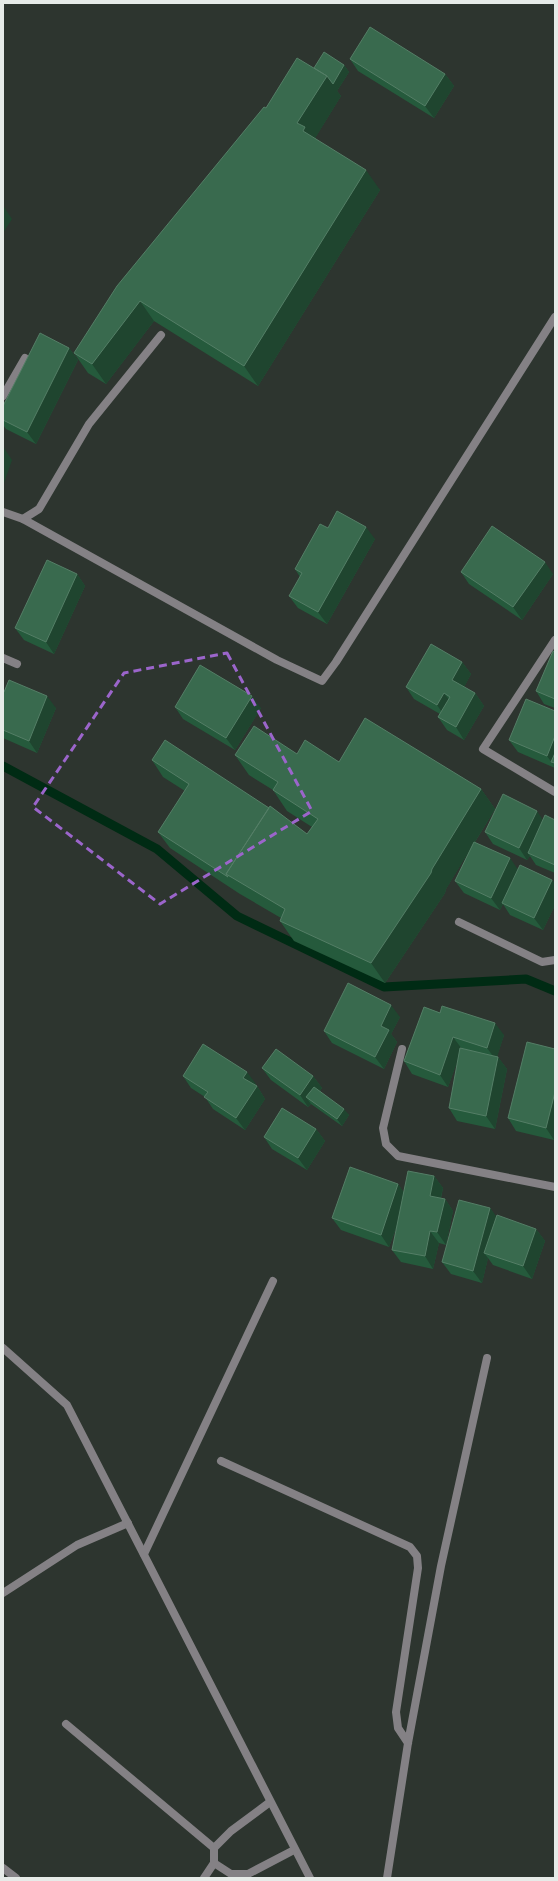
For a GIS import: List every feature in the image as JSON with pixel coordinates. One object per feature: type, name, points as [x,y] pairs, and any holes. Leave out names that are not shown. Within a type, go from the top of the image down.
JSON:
[{"type":"street","points":[[3,512],[23,519],[277,660],[322,681],[555,317]]},
{"type":"street","points":[[23,519],[39,509],[89,424],[160,335]]},
{"type":"street","points":[[3,396],[25,358]]},
{"type":"street","points":[[555,640],[483,749],[555,792]]},
{"type":"street","points":[[3,658],[17,664]]},
{"type":"street","points":[[459,922],[542,962],[555,960]]},
{"type":"street","points":[[402,1049],[383,1128],[386,1144],[398,1156],[555,1187]]},
{"type":"street","points":[[144,1554],[273,1281]]},
{"type":"street","points":[[3,1348],[66,1405],[128,1522],[294,1850],[310,1878]]},
{"type":"street","points":[[387,1878],[408,1743],[441,1566],[487,1358]]},
{"type":"street","points":[[221,1461],[410,1547],[417,1556],[418,1568],[396,1712],[398,1728],[408,1743]]},
{"type":"street","points":[[3,1593],[77,1544],[128,1522]]},
{"type":"street","points":[[66,1724],[214,1848]]},
{"type":"street","points":[[204,1878],[214,1863],[214,1848],[231,1831],[270,1802]]},
{"type":"street","points":[[214,1863],[231,1874],[248,1874],[294,1850]]},
{"type":"street","points":[[3,1868],[16,1878]]},
{"type":"highlighted area","points":[[227,653],[312,811],[160,904],[33,807],[124,673]]},
{"type":"building","points":[[370,27],[445,74],[425,106],[350,59]]},
{"type":"building","points":[[324,52],[344,65],[333,84],[327,76],[314,68]]},
{"type":"building","points":[[297,58],[327,76],[297,123],[305,127],[303,131],[366,170],[244,366],[140,301],[92,364],[74,353],[117,286],[264,107],[266,108]]},
{"type":"building","points":[[40,333],[69,348],[27,432],[3,420],[3,406]]},
{"type":"building","points":[[337,511],[366,527],[318,612],[289,596],[302,573],[295,569],[320,524],[328,528]]},
{"type":"building","points":[[492,526],[545,562],[513,607],[461,572]]},
{"type":"building","points":[[47,560],[77,574],[46,642],[15,628]]},
{"type":"building","points":[[431,644],[462,662],[452,680],[475,693],[456,727],[438,717],[450,697],[444,693],[437,705],[406,687]]},
{"type":"building","points":[[553,651],[555,652],[555,699],[536,691]]},
{"type":"building","points":[[200,665],[252,696],[226,738],[175,707]]},
{"type":"building","points":[[9,680],[47,696],[29,741],[3,730],[3,692]]},
{"type":"building","points":[[526,699],[555,711],[555,736],[547,756],[509,740]]},
{"type":"building","points":[[365,718],[481,789],[431,873],[371,963],[280,921],[285,909],[226,874],[270,806],[307,834],[318,819],[273,790],[278,782],[235,755],[254,726],[297,754],[305,740],[339,762]]},
{"type":"building","points":[[165,740],[269,808],[226,874],[228,877],[158,832],[189,784],[152,760]]},
{"type":"building","points":[[555,753],[555,763],[551,762]]},
{"type":"building","points":[[503,794],[537,811],[519,848],[485,832]]},
{"type":"building","points":[[545,815],[555,820],[555,865],[528,853]]},
{"type":"building","points":[[474,842],[510,858],[491,898],[455,881]]},
{"type":"building","points":[[520,865],[552,880],[534,918],[502,903]]},
{"type":"building","points":[[348,983],[391,1005],[381,1026],[389,1030],[375,1057],[324,1031]]},
{"type":"building","points":[[442,1006],[495,1023],[487,1048],[453,1037],[440,1075],[404,1061],[424,1007],[440,1013]]},
{"type":"building","points":[[527,1042],[555,1049],[555,1092],[546,1128],[508,1118]]},
{"type":"building","points":[[203,1044],[247,1072],[243,1078],[257,1086],[236,1118],[204,1097],[208,1092],[183,1076]]},
{"type":"building","points":[[460,1048],[498,1057],[486,1116],[449,1108]]},
{"type":"building","points":[[276,1049],[313,1076],[300,1095],[262,1068]]},
{"type":"building","points":[[314,1087],[344,1109],[337,1119],[306,1097]]},
{"type":"building","points":[[282,1108],[316,1129],[298,1158],[264,1137]]},
{"type":"building","points":[[350,1167],[398,1184],[381,1235],[332,1218]]},
{"type":"building","points":[[408,1171],[434,1176],[430,1196],[445,1199],[437,1232],[430,1231],[425,1256],[392,1250]]},
{"type":"building","points":[[459,1200],[490,1208],[473,1271],[442,1262]]},
{"type":"building","points":[[497,1215],[536,1229],[523,1266],[484,1253]]},
{"type":"waterway","points":[[3,766],[157,849],[237,916],[384,987],[526,979],[555,991]]}]
